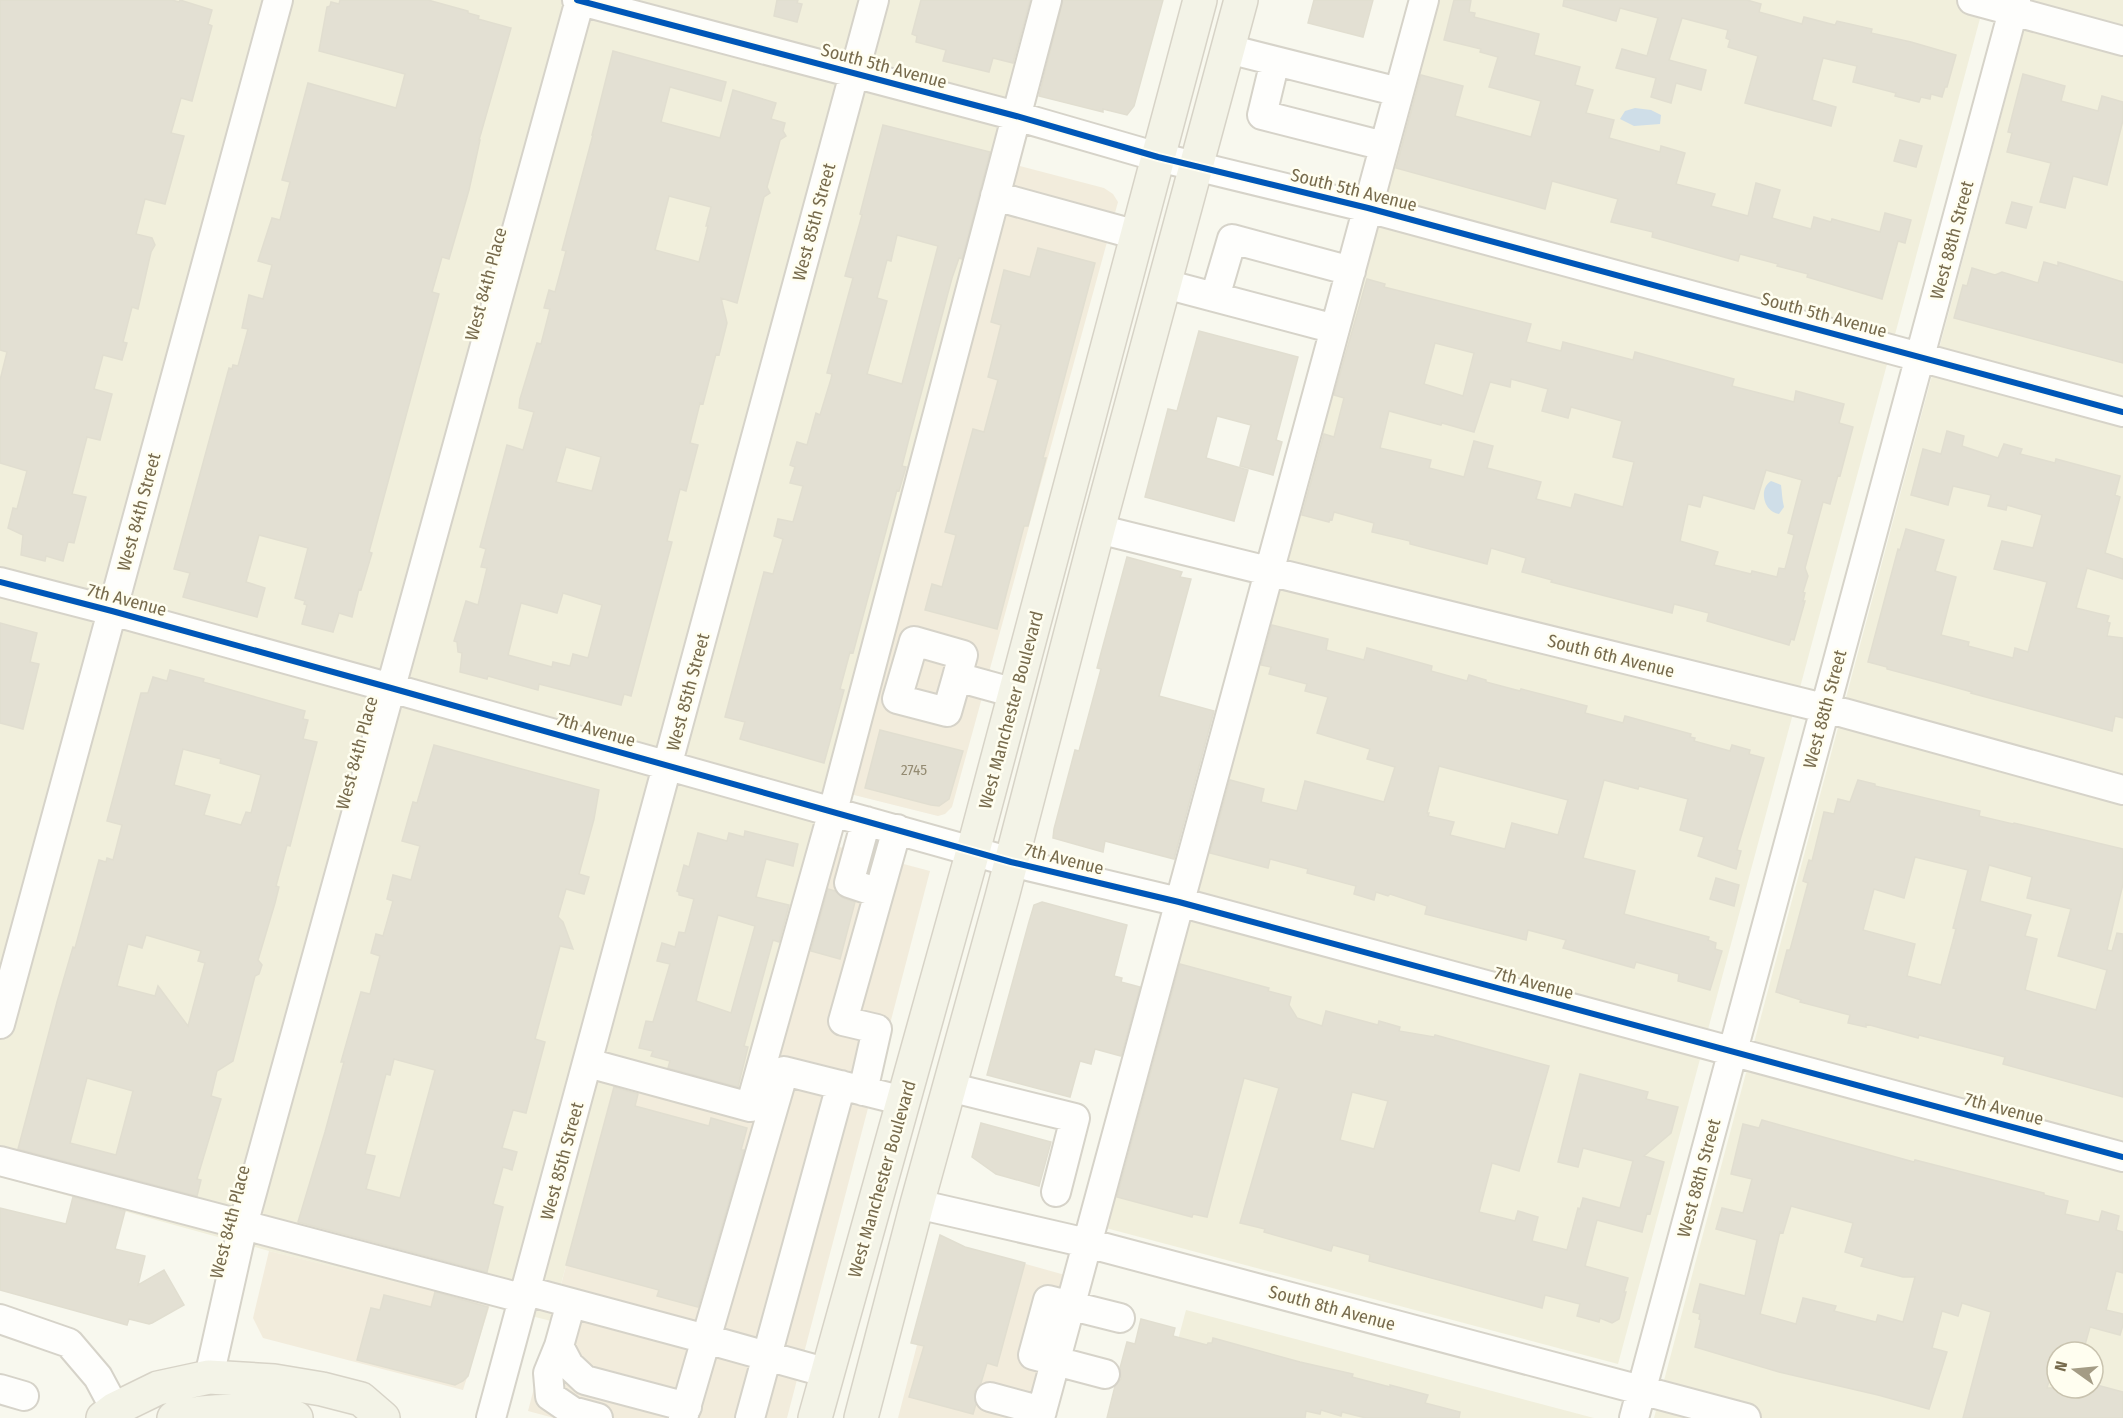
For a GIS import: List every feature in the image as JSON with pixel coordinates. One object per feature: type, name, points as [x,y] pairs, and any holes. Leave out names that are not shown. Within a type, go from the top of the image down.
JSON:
[{"type":"main road","name":"West Manchester Boulevard","points":[[815,1418],[973,851],[1200,0]]},
{"type":"main road","name":"West Manchester Boulevard","points":[[861,1418],[1241,0]]},
{"type":"main road","points":[[112,1415],[158,1388],[208,1377],[274,1381],[322,1389],[361,1399],[383,1418]]},
{"type":"main road","points":[[174,1418],[202,1412],[233,1411],[271,1413],[296,1418]]},
{"type":"street","name":"West 84th Street","points":[[0,1024],[278,0]]},
{"type":"street","name":"South 5th Avenue","points":[[579,0],[1016,116],[1158,157],[1368,208],[2123,412]]},
{"type":"street","name":"West 84th Place","points":[[208,1377],[243,1225],[579,0]]},
{"type":"street","name":"West 85th Street","points":[[491,1418],[874,0]]},
{"type":"street","points":[[588,1063],[750,1107],[833,811],[1047,0]]},
{"type":"street","points":[[990,1397],[1041,1415],[1424,0]]},
{"type":"street","points":[[1972,0],[2015,5],[2123,40]]},
{"type":"street","name":"West 88th Street","points":[[1634,1418],[2015,5]]},
{"type":"street","points":[[1228,49],[1399,92]]},
{"type":"street","points":[[1275,61],[1262,115],[1384,146]]},
{"type":"street","points":[[995,196],[1137,235]]},
{"type":"street","points":[[1215,297],[1232,238],[1351,270]]},
{"type":"street","points":[[1165,284],[1335,329]]},
{"type":"street","name":"South 6th Avenue","points":[[1098,529],[1826,708],[2123,790]]},
{"type":"street","name":"7th Avenue","points":[[0,582],[391,688],[1011,862],[1179,902],[2123,1157]]},
{"type":"street","points":[[865,690],[897,699],[947,712],[963,655],[914,641],[897,699]]},
{"type":"street","points":[[957,677],[1015,693]]},
{"type":"street","points":[[866,821],[849,883],[879,893]]},
{"type":"street","points":[[750,1418],[852,1088],[877,1029],[843,1021],[897,830]]},
{"type":"street","points":[[560,1346],[569,1365],[585,1380],[685,1412],[784,1071],[904,1101]]},
{"type":"street","points":[[949,1087],[1075,1118],[1056,1192]]},
{"type":"street","points":[[0,1161],[243,1225],[526,1295],[571,1303],[828,1373]]},
{"type":"street","name":"South 8th Avenue","points":[[917,1204],[1087,1244],[1746,1418]]},
{"type":"street","points":[[571,1303],[560,1346],[548,1373],[550,1396],[572,1411],[598,1418]]},
{"type":"street","points":[[1070,1306],[1120,1318]]},
{"type":"street","points":[[0,1319],[69,1343],[98,1377],[112,1415]]},
{"type":"street","points":[[1055,1361],[1105,1374]]},
{"type":"shaded area","points":[[0,0],[1051,0],[755,1123],[615,1085],[551,1321],[269,1251],[0,1177]]},
{"type":"shaded area","points":[[1434,0],[1985,0],[1618,1364],[1102,1227]]},
{"type":"shaded area","points":[[2032,0],[2123,0],[2123,1418],[1654,1418]]},
{"type":"shaded area","points":[[1635,108],[1651,110],[1661,115],[1660,124],[1634,126],[1620,119],[1625,111]]},
{"type":"shaded area","points":[[1008,163],[1104,188],[1113,194],[1118,202],[952,807],[945,814],[938,816],[842,792]]},
{"type":"shaded area","points":[[1771,481],[1781,485],[1784,507],[1779,514],[1770,509],[1764,500],[1765,489]]},
{"type":"shaded area","points":[[828,844],[930,871],[787,1418],[554,1418],[528,1411],[613,1086],[755,1123]]},
{"type":"shaded area","points":[[944,1241],[1065,1275],[1027,1418],[898,1418]]},
{"type":"shaded area","points":[[269,1251],[490,1305],[463,1390],[263,1338],[253,1318]]},
{"type":"shaded area","points":[[1186,1310],[1594,1418],[1157,1418]]},
{"type":"building","points":[[0,0],[172,0],[179,2],[180,0],[212,10],[208,24],[212,26],[192,101],[181,98],[171,133],[184,136],[165,204],[145,199],[136,234],[152,238],[155,245],[151,252],[138,309],[132,307],[123,342],[127,343],[122,360],[103,355],[94,389],[112,394],[100,440],[87,437],[72,494],[86,497],[74,543],[68,542],[63,561],[46,556],[45,561],[21,555],[23,535],[8,528],[13,508],[17,509],[27,471],[0,463],[0,380],[7,352],[0,350]]},
{"type":"building","points":[[340,0],[428,0],[468,11],[468,13],[479,16],[478,19],[511,28],[479,140],[469,190],[449,259],[442,257],[432,292],[439,294],[369,552],[372,553],[352,617],[339,613],[333,632],[302,624],[307,605],[304,604],[305,601],[295,598],[308,548],[259,535],[246,582],[265,588],[257,617],[183,597],[190,573],[174,569],[229,368],[232,369],[233,365],[238,366],[248,329],[242,328],[249,295],[263,299],[272,265],[258,261],[272,218],[280,220],[290,182],[282,180],[308,83],[396,108],[405,74],[319,51],[327,7],[331,2],[339,4]]},
{"type":"building","points":[[777,0],[798,0],[797,3],[802,4],[797,22],[774,16]]},
{"type":"building","points":[[921,0],[1030,0],[1013,63],[993,58],[989,72],[943,61],[946,50],[916,42],[917,36],[912,34]]},
{"type":"building","points":[[1063,0],[1163,0],[1134,106],[1127,115],[1103,109],[1103,112],[1039,96]]},
{"type":"building","points":[[1314,0],[1373,0],[1363,37],[1308,23]]},
{"type":"building","points":[[1454,0],[1471,0],[1469,12],[1475,13],[1474,17],[1539,34],[1534,55],[1580,67],[1575,85],[1593,90],[1586,113],[1614,120],[1609,138],[1660,152],[1661,146],[1685,153],[1676,184],[1715,194],[1711,206],[1748,216],[1756,183],[1780,190],[1772,218],[1811,229],[1814,217],[1831,222],[1832,219],[1880,232],[1885,213],[1911,220],[1905,243],[1898,241],[1882,299],[1807,277],[1808,274],[1777,266],[1778,264],[1740,254],[1738,261],[1652,237],[1653,232],[1611,222],[1618,199],[1552,181],[1545,209],[1396,168],[1421,75],[1463,86],[1455,116],[1531,137],[1541,101],[1489,87],[1498,57],[1480,52],[1481,49],[1444,40]]},
{"type":"building","points":[[1564,0],[1747,0],[1761,4],[1759,12],[1802,24],[1804,17],[1835,25],[1837,21],[1872,29],[1871,33],[1956,55],[1942,97],[1931,94],[1930,99],[1921,97],[1919,102],[1895,96],[1896,93],[1853,82],[1857,66],[1823,58],[1812,100],[1836,107],[1831,126],[1745,103],[1758,56],[1728,47],[1730,40],[1726,38],[1728,30],[1682,18],[1669,60],[1706,70],[1701,90],[1676,83],[1671,103],[1651,97],[1656,78],[1616,68],[1622,49],[1647,56],[1658,18],[1620,8],[1616,21],[1563,6]]},
{"type":"building","points":[[613,51],[726,82],[721,101],[670,87],[661,122],[720,138],[733,90],[776,103],[771,119],[785,123],[783,131],[786,136],[780,140],[767,187],[770,193],[764,197],[737,303],[721,298],[727,323],[703,404],[700,403],[690,443],[698,445],[686,491],[680,489],[667,541],[672,542],[631,696],[624,694],[621,705],[539,684],[538,690],[488,676],[487,679],[460,672],[462,653],[458,652],[457,642],[454,641],[466,601],[478,605],[487,568],[481,567],[486,549],[480,547],[507,445],[523,450],[534,412],[519,408],[520,399],[537,343],[541,344],[550,309],[544,308],[549,290],[555,292],[566,251],[562,250]],"holes":[[[669,196],[711,207],[699,262],[655,250]],[[566,447],[601,457],[592,491],[556,482]],[[563,593],[602,605],[588,658],[573,654],[570,666],[553,662],[552,667],[508,655],[521,603],[557,613]]]},
{"type":"building","points":[[2023,74],[2065,86],[2061,101],[2098,111],[2102,96],[2123,102],[2123,120],[2107,185],[2073,176],[2065,208],[2040,202],[2051,163],[2007,152],[2012,133],[2008,132]]},
{"type":"building","points":[[883,125],[990,152],[962,259],[959,258],[952,278],[910,435],[902,466],[906,467],[899,491],[897,490],[853,653],[850,652],[840,689],[844,690],[824,763],[740,739],[745,722],[725,717],[764,572],[773,574],[783,539],[774,536],[778,519],[793,522],[803,486],[790,483],[795,467],[790,465],[797,442],[807,445],[816,413],[820,415],[831,379],[832,374],[827,373],[853,278],[845,276],[862,215],[860,214]],"holes":[[[897,235],[938,246],[902,384],[867,374],[887,301],[877,298],[887,260],[891,261]]]},
{"type":"building","points":[[1900,140],[1922,146],[1916,167],[1894,161]]},
{"type":"building","points":[[2012,202],[2032,207],[2026,228],[2006,223]]},
{"type":"building","points":[[1038,248],[1095,263],[1043,458],[1046,458],[1028,526],[1024,526],[997,629],[925,610],[932,584],[942,587],[956,535],[945,532],[973,429],[984,432],[998,380],[988,377],[1001,325],[991,322],[1004,270],[1030,277]]},
{"type":"building","points":[[2044,262],[2058,266],[2058,262],[2123,282],[2123,363],[1954,318],[1963,285],[1967,286],[1972,268],[1995,275],[2002,272],[2038,283]]},
{"type":"building","points":[[1367,279],[1385,284],[1384,287],[1531,324],[1526,342],[1561,351],[1563,342],[1633,360],[1635,352],[1734,379],[1732,386],[1794,402],[1796,391],[1844,404],[1839,423],[1853,427],[1830,504],[1823,502],[1805,568],[1808,576],[1803,592],[1805,593],[1803,601],[1805,601],[1794,640],[1791,639],[1789,645],[1707,621],[1709,613],[1674,604],[1672,613],[1551,582],[1552,580],[1522,572],[1526,558],[1491,548],[1487,564],[1372,532],[1374,523],[1334,512],[1329,522],[1302,515],[1324,434],[1334,437],[1344,398],[1334,395]],"holes":[[[1435,343],[1474,353],[1463,396],[1424,384]],[[1511,379],[1548,389],[1542,411],[1568,418],[1571,407],[1622,421],[1613,457],[1634,462],[1623,507],[1575,494],[1571,508],[1536,499],[1541,482],[1487,468],[1493,446],[1474,441],[1464,477],[1429,468],[1431,460],[1380,448],[1389,411],[1474,432],[1490,382],[1510,387]],[[1766,470],[1802,480],[1788,533],[1794,535],[1785,569],[1779,568],[1777,577],[1752,571],[1751,574],[1714,565],[1718,552],[1680,541],[1688,504],[1700,507],[1703,495],[1754,509]]]},
{"type":"building","points":[[1199,331],[1298,357],[1276,440],[1282,442],[1273,475],[1240,466],[1251,425],[1217,416],[1206,458],[1248,470],[1234,521],[1145,497],[1168,409],[1177,411]]},
{"type":"building","points":[[1947,431],[1964,436],[1962,446],[1998,458],[2004,444],[2022,449],[2020,454],[2055,463],[2056,459],[2120,476],[2115,495],[2120,497],[2105,553],[2123,559],[2123,579],[2087,568],[2076,608],[2109,616],[2107,636],[2123,638],[2123,718],[2115,716],[2112,731],[1971,693],[1868,662],[1898,549],[1900,550],[1906,529],[1944,540],[1935,571],[1956,577],[1941,635],[1969,642],[1968,646],[2013,658],[2015,648],[2028,652],[2047,582],[1994,569],[2002,541],[2033,548],[2042,515],[2007,505],[2006,510],[1988,506],[1991,495],[1953,486],[1948,505],[1911,495],[1923,449],[1941,454]]},
{"type":"building","points":[[1127,557],[1182,572],[1180,577],[1191,579],[1159,696],[1214,711],[1174,859],[1105,841],[1103,852],[1053,838],[1075,750],[1079,751],[1101,669],[1097,668]]},
{"type":"building","points":[[0,623],[37,633],[30,662],[39,664],[23,729],[0,723]]},
{"type":"building","points":[[1272,625],[1328,639],[1326,650],[1364,660],[1367,648],[1432,666],[1431,671],[1467,681],[1469,675],[1520,691],[1521,689],[1587,706],[1585,713],[1623,723],[1625,716],[1691,734],[1690,737],[1695,738],[1694,741],[1730,751],[1732,745],[1750,750],[1749,754],[1764,758],[1737,850],[1741,851],[1736,869],[1698,856],[1704,837],[1680,830],[1688,799],[1639,786],[1638,789],[1604,780],[1583,858],[1635,871],[1624,914],[1709,937],[1708,940],[1716,943],[1715,949],[1722,951],[1710,990],[1678,981],[1679,974],[1636,962],[1634,968],[1563,948],[1566,940],[1528,930],[1526,940],[1425,914],[1427,906],[1390,894],[1388,896],[1376,892],[1374,900],[1354,894],[1356,886],[1307,873],[1308,869],[1270,859],[1268,868],[1210,853],[1230,780],[1264,789],[1261,802],[1297,811],[1305,781],[1384,802],[1395,767],[1367,759],[1370,749],[1317,733],[1328,697],[1305,691],[1307,684],[1269,674],[1271,667],[1261,665]],"holes":[[[1439,766],[1568,800],[1558,835],[1512,823],[1505,849],[1450,835],[1454,822],[1428,816],[1429,813],[1427,813]]]},
{"type":"building","points":[[170,670],[204,679],[203,682],[305,711],[303,719],[308,720],[303,739],[317,742],[290,846],[287,845],[276,886],[279,887],[258,960],[262,965],[259,974],[255,976],[233,1061],[217,1071],[211,1096],[221,1099],[197,1179],[201,1180],[197,1196],[18,1149],[57,1002],[73,947],[75,948],[99,860],[106,862],[107,858],[113,860],[122,825],[107,821],[141,693],[148,693],[153,677],[167,681]],"holes":[[[183,749],[221,759],[220,763],[261,775],[251,813],[246,812],[241,825],[204,815],[210,795],[174,785]],[[146,935],[201,951],[198,961],[205,963],[188,1026],[158,986],[155,996],[117,986],[128,944],[142,948]],[[87,1078],[133,1091],[116,1155],[70,1143]]]},
{"type":"building","points":[[880,730],[963,751],[949,799],[939,806],[931,805],[865,788]]},
{"type":"building","points":[[434,745],[599,790],[594,819],[579,874],[589,877],[584,894],[566,889],[558,917],[563,922],[573,949],[560,946],[535,1039],[545,1042],[526,1113],[513,1110],[502,1148],[517,1152],[512,1170],[503,1167],[493,1204],[503,1207],[487,1272],[298,1222],[325,1132],[344,1062],[341,1062],[361,992],[370,994],[380,956],[371,953],[376,934],[383,936],[393,901],[387,899],[393,875],[411,880],[420,846],[402,841],[413,802],[417,803]],"holes":[[[394,1059],[435,1070],[400,1198],[366,1189],[375,1156],[365,1154],[386,1074],[390,1075]]]},
{"type":"building","points":[[1858,780],[1980,811],[1979,816],[2123,849],[2123,884],[2107,950],[2112,951],[2117,933],[2123,934],[2123,1097],[2003,1064],[2005,1057],[1919,1035],[1918,1038],[1866,1024],[1866,1027],[1848,1023],[1850,1015],[1800,1002],[1801,1000],[1776,992],[1808,883],[1803,881],[1809,860],[1812,861],[1824,812],[1834,814],[1838,799],[1850,802]],"holes":[[[1915,857],[1968,870],[1953,928],[1956,929],[1941,985],[1907,976],[1915,944],[1863,930],[1874,889],[1904,898]],[[1989,865],[2032,877],[2027,898],[2071,909],[2058,956],[2107,970],[2096,1010],[2025,990],[2037,939],[2025,936],[2031,915],[1980,901]]]},
{"type":"building","points":[[745,831],[798,844],[793,866],[766,859],[756,897],[789,905],[779,942],[773,940],[744,1046],[748,1047],[738,1087],[668,1068],[670,1061],[651,1056],[653,1051],[639,1048],[646,1021],[653,1022],[670,964],[657,961],[662,943],[675,947],[679,932],[685,933],[694,899],[679,895],[677,891],[684,865],[689,867],[698,833],[727,841],[729,833],[744,837]],"holes":[[[718,915],[755,926],[731,1013],[696,1001]]]},
{"type":"building","points":[[1716,878],[1739,885],[1734,906],[1710,899]]},
{"type":"building","points":[[828,889],[855,902],[840,959],[811,951]]},
{"type":"building","points":[[1042,902],[1127,925],[1114,976],[1122,978],[1121,982],[1140,987],[1121,1056],[1095,1049],[1091,1064],[1080,1061],[1070,1097],[987,1075],[1034,905]]},
{"type":"building","points":[[1180,964],[1269,988],[1268,991],[1291,997],[1289,1005],[1297,1018],[1322,1026],[1326,1011],[1378,1025],[1379,1021],[1400,1027],[1399,1031],[1434,1037],[1435,1035],[1549,1066],[1519,1171],[1492,1163],[1479,1212],[1515,1221],[1518,1211],[1538,1217],[1532,1241],[1567,1250],[1578,1208],[1580,1209],[1583,1198],[1620,1208],[1633,1161],[1583,1148],[1578,1167],[1558,1162],[1580,1074],[1648,1092],[1646,1099],[1678,1107],[1671,1133],[1644,1156],[1664,1162],[1650,1214],[1647,1213],[1642,1232],[1597,1220],[1585,1266],[1628,1278],[1619,1319],[1612,1323],[1600,1318],[1599,1322],[1577,1316],[1580,1304],[1545,1295],[1542,1308],[1369,1261],[1370,1255],[1333,1245],[1331,1251],[1240,1223],[1279,1088],[1244,1078],[1207,1217],[1193,1214],[1192,1217],[1117,1197]],"holes":[[[1352,1092],[1388,1101],[1374,1149],[1340,1140]]]},
{"type":"building","points":[[614,1087],[638,1094],[635,1106],[709,1126],[711,1118],[747,1128],[741,1150],[744,1150],[698,1307],[657,1296],[659,1290],[566,1265]]},
{"type":"building","points":[[1762,1120],[1914,1162],[1915,1160],[2044,1193],[2044,1195],[2068,1201],[2065,1214],[2099,1222],[2102,1211],[2119,1216],[2116,1230],[2123,1232],[2123,1273],[2116,1271],[2106,1310],[2123,1314],[2120,1335],[2090,1327],[2086,1340],[2045,1340],[2045,1400],[2105,1400],[2105,1387],[2123,1392],[2123,1418],[1963,1418],[1991,1312],[1962,1303],[1958,1316],[1942,1311],[1932,1348],[1947,1352],[1929,1409],[1779,1372],[1695,1347],[1701,1320],[1699,1319],[1700,1314],[1693,1312],[1700,1284],[1745,1296],[1757,1240],[1716,1229],[1722,1208],[1743,1213],[1752,1179],[1731,1174],[1743,1124],[1759,1128]],"holes":[[[1791,1206],[1853,1223],[1845,1252],[1864,1258],[1861,1266],[1903,1277],[1915,1277],[1903,1322],[1878,1315],[1876,1322],[1834,1311],[1836,1306],[1803,1298],[1796,1324],[1760,1314],[1780,1232],[1783,1233]]]},
{"type":"building","points":[[981,1123],[1051,1142],[1039,1186],[996,1174],[972,1157]]},
{"type":"building","points":[[73,1197],[125,1211],[115,1249],[145,1256],[138,1285],[164,1270],[184,1305],[152,1323],[129,1319],[127,1325],[0,1290],[0,1208],[66,1224]]},
{"type":"building","points":[[940,1235],[965,1247],[1025,1263],[997,1366],[987,1363],[981,1383],[974,1392],[976,1404],[973,1414],[909,1397],[924,1346],[911,1343]]},
{"type":"building","points":[[435,1292],[488,1307],[468,1376],[463,1381],[455,1385],[357,1360],[371,1308],[380,1310],[384,1295],[431,1307]]},
{"type":"building","points":[[1141,1319],[1175,1328],[1173,1336],[1207,1345],[1212,1343],[1213,1338],[1353,1374],[1352,1377],[1428,1395],[1425,1403],[1460,1412],[1459,1418],[1366,1418],[1342,1412],[1341,1416],[1321,1410],[1320,1414],[1306,1411],[1305,1418],[1107,1418],[1115,1386],[1121,1379],[1120,1368],[1127,1342],[1135,1344]]},
{"type":"cycle path","points":[[577,0],[1016,116],[1158,157],[1368,208],[2123,412]]},
{"type":"cycle path","points":[[0,582],[391,688],[1011,862],[1179,902],[2123,1157]]}]
